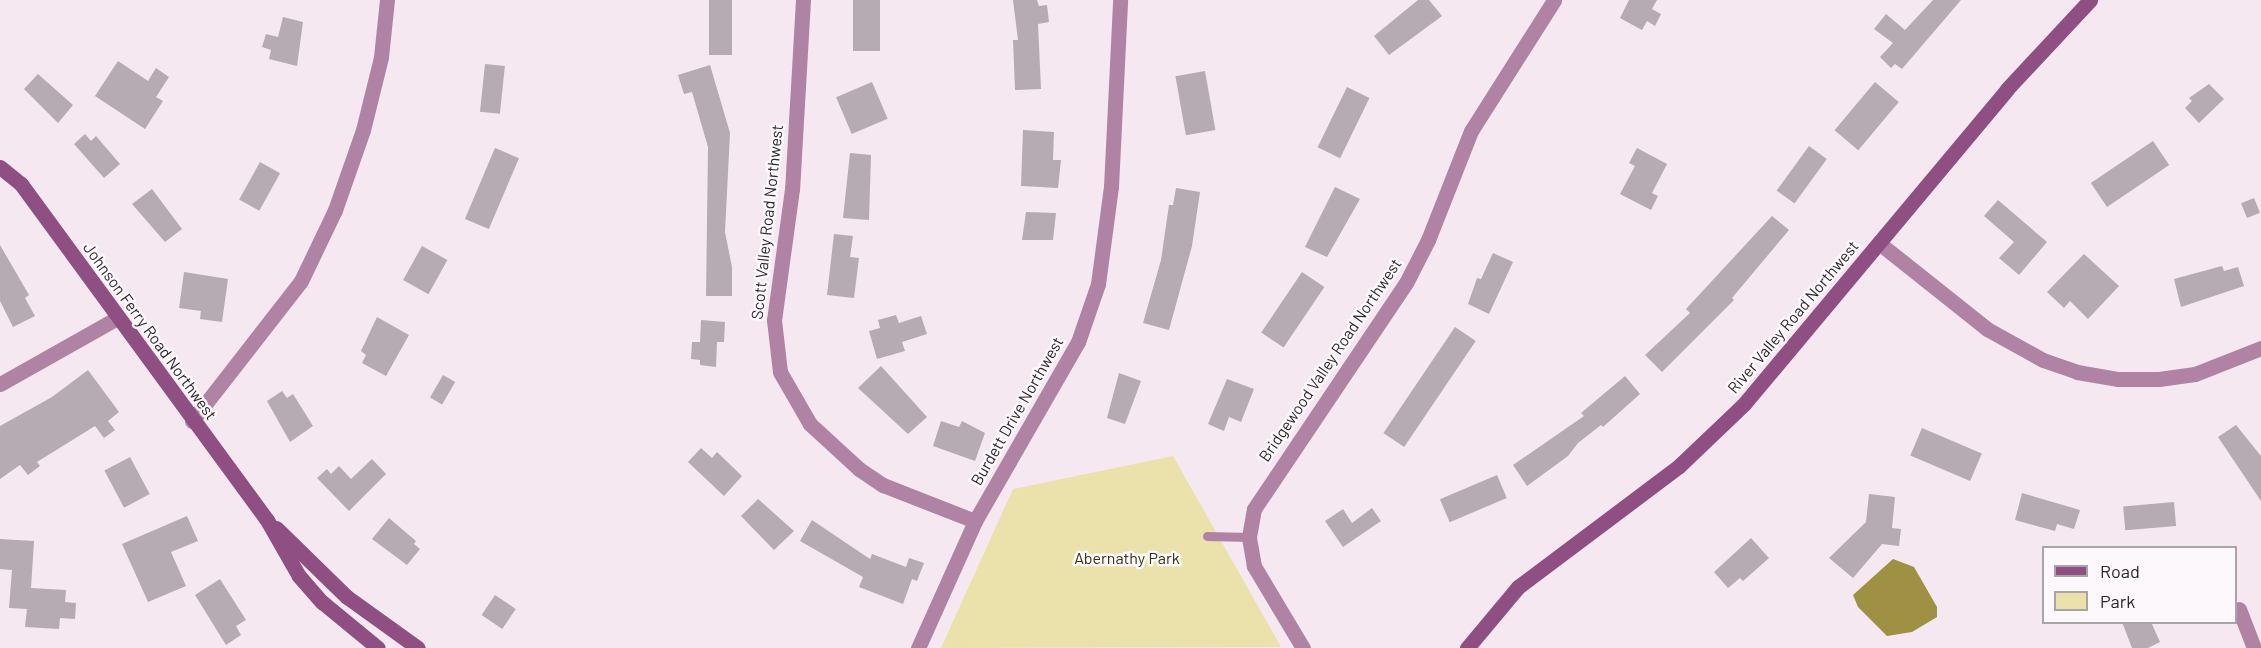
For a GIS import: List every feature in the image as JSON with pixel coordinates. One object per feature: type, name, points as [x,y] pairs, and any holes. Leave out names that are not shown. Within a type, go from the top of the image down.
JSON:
[{"type":"street","points":[[192,421],[301,281],[335,210],[363,130],[381,57],[387,0]]},
{"type":"street","name":"Scott Valley Road Northwest","points":[[803,0],[792,189],[774,320],[780,372],[792,399],[810,424],[859,469],[884,485],[975,521]]},
{"type":"street","name":"Burdett Drive Northwest","points":[[918,648],[975,521],[1078,342],[1098,284],[1111,187],[1120,0]]},
{"type":"street","name":"Bridgewood Valley Road Northwest","points":[[1303,648],[1254,566],[1249,537],[1254,509],[1262,493],[1406,283],[1428,240],[1471,131],[1554,0]]},
{"type":"street","name":"River Valley Road Northwest","points":[[1467,648],[1518,587],[1679,466],[1744,404],[2007,89],[2090,0]]},
{"type":"street","name":"Johnson Ferry Road Northwest","points":[[0,167],[21,184],[192,421],[267,520],[298,576],[322,602],[378,648]]},
{"type":"street","points":[[1879,243],[1987,329],[2033,356],[2078,372],[2118,379],[2159,379],[2195,374],[2261,348]]},
{"type":"street","points":[[0,384],[117,318]]},
{"type":"street","name":"Johnson Ferry Road Northwest","points":[[267,520],[347,597],[418,648]]},
{"type":"street","points":[[2239,609],[2254,648]]},
{"type":"lane","points":[[1207,536],[1249,537]]},
{"type":"green space","name":"Abernathy Park","points":[[1173,456],[1281,647],[941,648],[1013,489]]},
{"type":"shaded area","points":[[1893,559],[1914,567],[1937,607],[1937,617],[1912,632],[1887,636],[1858,607],[1853,595]]},
{"type":"building","points":[[709,0],[732,0],[732,55],[709,55]]},
{"type":"building","points":[[853,0],[880,0],[880,51],[853,51]]},
{"type":"building","points":[[1013,0],[1037,0],[1039,6],[1047,5],[1049,22],[1038,24],[1041,89],[1015,90],[1013,40],[1018,40]]},
{"type":"building","points":[[1418,0],[1429,0],[1442,16],[1389,55],[1374,36]]},
{"type":"building","points":[[1629,0],[1657,0],[1652,9],[1661,14],[1655,26],[1647,21],[1642,30],[1620,18]]},
{"type":"building","points":[[1933,0],[1961,0],[1902,69],[1895,64],[1891,68],[1880,57],[1893,43],[1874,29],[1886,14],[1905,30]]},
{"type":"building","points":[[283,17],[303,22],[297,66],[269,59],[271,50],[262,47],[266,34],[278,37]]},
{"type":"building","points":[[118,61],[148,81],[156,68],[169,77],[156,97],[163,101],[145,129],[95,96]]},
{"type":"building","points":[[485,64],[505,66],[500,114],[480,112]]},
{"type":"building","points":[[710,65],[730,133],[725,232],[732,267],[732,296],[706,296],[708,147],[692,92],[684,94],[678,75]]},
{"type":"building","points":[[1205,71],[1215,130],[1186,135],[1175,76]]},
{"type":"building","points":[[38,74],[73,105],[58,123],[24,89]]},
{"type":"building","points":[[872,82],[888,119],[852,134],[836,97]]},
{"type":"building","points":[[1875,82],[1899,102],[1858,150],[1835,130]]},
{"type":"building","points":[[2209,84],[2224,99],[2199,123],[2185,108],[2192,101],[2189,98]]},
{"type":"building","points":[[1347,87],[1369,98],[1340,158],[1318,147]]},
{"type":"building","points":[[1023,130],[1054,132],[1053,160],[1061,160],[1058,188],[1021,186]]},
{"type":"building","points":[[85,134],[91,141],[96,136],[120,164],[104,178],[74,144]]},
{"type":"building","points":[[2153,141],[2169,165],[2107,207],[2091,183]]},
{"type":"building","points":[[1809,146],[1827,159],[1794,203],[1777,190]]},
{"type":"building","points":[[495,148],[519,158],[489,229],[465,219]]},
{"type":"building","points":[[1637,148],[1667,164],[1652,193],[1658,196],[1651,210],[1620,194],[1635,166],[1629,163]]},
{"type":"building","points":[[850,153],[871,155],[869,220],[843,218]]},
{"type":"building","points":[[260,162],[280,173],[259,211],[239,200]]},
{"type":"building","points":[[1335,187],[1360,199],[1327,257],[1305,247]]},
{"type":"building","points":[[1176,188],[1200,192],[1192,246],[1169,330],[1143,323],[1161,260],[1169,205],[1173,205]]},
{"type":"building","points":[[152,189],[182,229],[165,242],[132,204]]},
{"type":"building","points":[[2254,198],[2260,213],[2247,218],[2241,203]]},
{"type":"building","points":[[1998,200],[2047,242],[2019,275],[1999,258],[2014,242],[1984,216]]},
{"type":"building","points":[[1026,212],[1056,213],[1053,240],[1022,240]]},
{"type":"building","points":[[1772,216],[1789,230],[1732,298],[1734,300],[1662,372],[1645,355],[1690,313],[1686,309]]},
{"type":"building","points":[[834,234],[853,236],[850,257],[859,258],[854,298],[827,295]]},
{"type":"building","points":[[0,245],[29,295],[25,298],[35,316],[13,327],[0,301]]},
{"type":"building","points":[[422,246],[447,260],[428,294],[403,280]]},
{"type":"building","points":[[1493,253],[1513,262],[1489,314],[1468,304],[1477,278],[1481,279]]},
{"type":"building","points":[[2084,254],[2119,286],[2088,319],[2070,301],[2064,308],[2047,292]]},
{"type":"building","points":[[2222,266],[2224,271],[2238,267],[2244,286],[2181,307],[2174,279]]},
{"type":"building","points":[[184,272],[228,279],[222,322],[200,319],[201,311],[179,308]]},
{"type":"building","points":[[1302,272],[1324,287],[1284,348],[1261,333]]},
{"type":"building","points":[[896,315],[899,323],[921,316],[927,334],[902,342],[905,351],[877,359],[869,331],[880,328],[878,320]]},
{"type":"building","points":[[377,317],[409,335],[386,376],[362,363],[366,355],[361,351]]},
{"type":"building","points":[[701,320],[725,322],[724,342],[717,342],[716,367],[700,365],[700,360],[691,359],[692,342],[700,342]]},
{"type":"building","points":[[1455,327],[1476,341],[1404,447],[1383,433]]},
{"type":"building","points":[[881,366],[927,417],[908,434],[858,388]]},
{"type":"building","points":[[88,370],[119,412],[108,421],[115,430],[104,438],[95,426],[37,462],[40,466],[28,475],[20,465],[0,479],[0,426],[52,397]]},
{"type":"building","points":[[1119,373],[1141,381],[1125,424],[1107,418]]},
{"type":"building","points":[[443,375],[455,382],[442,405],[430,398]]},
{"type":"building","points":[[1625,376],[1640,394],[1603,427],[1601,425],[1578,443],[1568,456],[1527,486],[1513,465],[1584,416],[1581,413]]},
{"type":"building","points":[[1227,379],[1254,389],[1241,422],[1229,417],[1224,431],[1208,424]]},
{"type":"building","points":[[282,391],[287,398],[293,394],[313,426],[290,442],[267,401]]},
{"type":"building","points":[[941,421],[959,427],[962,421],[985,433],[975,461],[933,446]]},
{"type":"building","points":[[2236,425],[2261,456],[2261,501],[2218,437]]},
{"type":"building","points":[[1922,428],[1982,453],[1970,481],[1910,456]]},
{"type":"building","points":[[701,448],[712,458],[717,452],[742,476],[724,496],[688,462]]},
{"type":"building","points":[[130,457],[150,494],[124,508],[104,471]]},
{"type":"building","points":[[372,459],[386,474],[349,511],[317,478],[327,469],[331,474],[339,466],[351,479]]},
{"type":"building","points":[[1497,475],[1507,498],[1450,522],[1440,499]]},
{"type":"building","points":[[2022,493],[2080,510],[2074,529],[2057,524],[2055,531],[2015,520]]},
{"type":"building","points":[[1869,494],[1895,497],[1892,528],[1901,529],[1899,546],[1882,544],[1853,578],[1829,558],[1866,522]]},
{"type":"building","points":[[758,499],[794,531],[774,550],[741,516]]},
{"type":"building","points":[[2174,502],[2176,526],[2125,530],[2123,506]]},
{"type":"building","points":[[1372,508],[1381,521],[1343,547],[1325,521],[1343,509],[1352,523]]},
{"type":"building","points":[[187,516],[198,541],[171,552],[186,586],[148,602],[122,544]]},
{"type":"building","points":[[389,518],[416,541],[414,544],[420,549],[407,565],[372,539]]},
{"type":"building","points":[[812,520],[870,559],[872,554],[906,567],[909,558],[924,563],[917,581],[912,579],[903,604],[859,587],[863,577],[800,541]]},
{"type":"building","points":[[1751,538],[1769,558],[1743,581],[1740,578],[1728,588],[1714,572]]},
{"type":"building","points":[[0,539],[34,541],[31,588],[66,590],[65,602],[76,603],[75,619],[60,618],[59,629],[25,627],[27,609],[9,608],[12,570],[0,569]]},
{"type":"building","points":[[220,579],[246,620],[236,626],[241,635],[226,645],[195,595]]},
{"type":"building","points":[[495,595],[516,609],[502,629],[482,615]]},
{"type":"building","points":[[2123,624],[2152,624],[2160,642],[2148,648],[2132,648]]}]
